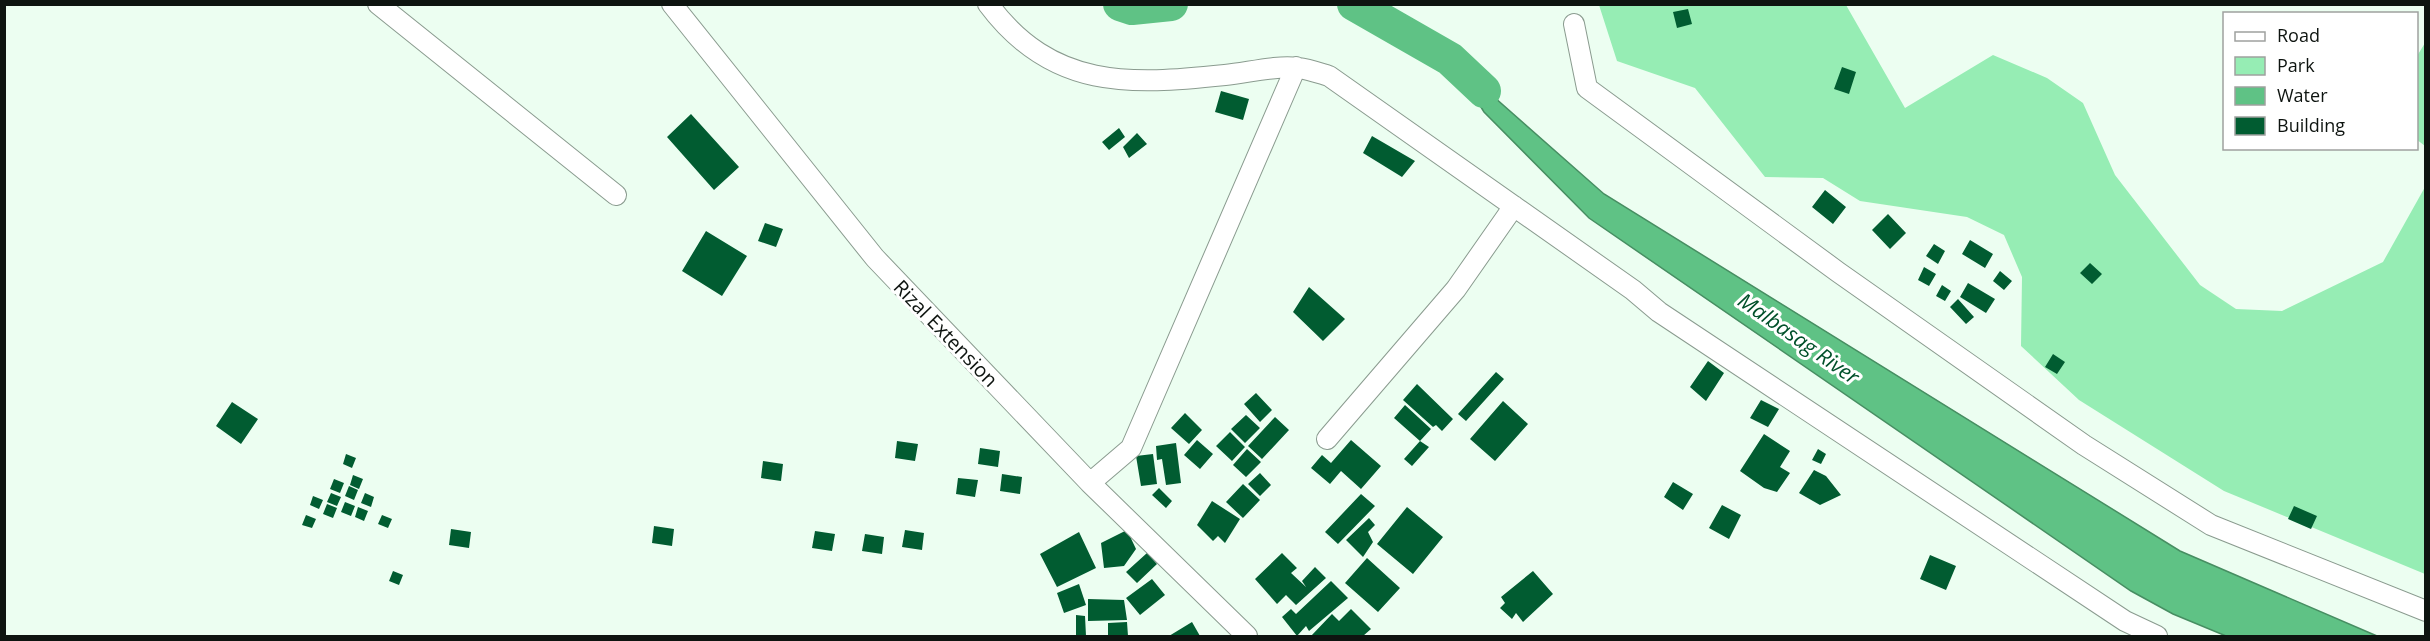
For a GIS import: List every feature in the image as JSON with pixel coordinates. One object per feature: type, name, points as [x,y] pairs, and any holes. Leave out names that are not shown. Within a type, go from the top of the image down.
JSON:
[{"type":"street","points":[[378,4],[616,195]]},
{"type":"street","name":"Rizal Extension","points":[[672,4],[874,258],[1090,483],[1247,636]]},
{"type":"street","points":[[988,4],[997,16],[1028,44],[1053,61],[1087,75],[1127,82],[1161,82],[1296,67],[1329,76],[1633,290],[1659,312],[2125,621],[2157,636]]},
{"type":"street","points":[[1574,24],[1587,88],[1838,272],[2084,445],[2211,525],[2426,611]]},
{"type":"street","points":[[1090,483],[1131,448],[1296,67]]},
{"type":"street","points":[[1327,439],[1456,289],[1514,206]]},
{"type":"green space","points":[[1599,5],[1846,5],[1905,108],[1993,55],[2047,78],[2083,103],[2115,175],[2200,285],[2236,309],[2282,311],[2383,262],[2425,187],[2425,574],[2224,491],[2079,400],[2021,346],[2022,277],[2004,235],[1967,217],[1860,201],[1823,178],[1765,177],[1695,88],[1617,61]]},
{"type":"green space","points":[[2425,43],[2425,146],[2418,141],[2418,54]]},
{"type":"water","points":[[1451,59],[1604,194],[2180,551],[2377,636],[2226,636],[2173,614],[2131,591],[1589,218],[1484,112]]},
{"type":"building","points":[[1688,9],[1692,24],[1677,28],[1673,12]]},
{"type":"building","points":[[1842,67],[1856,72],[1849,94],[1834,89]]},
{"type":"building","points":[[1221,91],[1249,99],[1243,120],[1215,112]]},
{"type":"building","points":[[691,114],[739,167],[714,190],[667,137]]},
{"type":"building","points":[[1119,128],[1125,137],[1109,150],[1102,142]]},
{"type":"building","points":[[1137,133],[1147,144],[1129,158],[1123,147]]},
{"type":"building","points":[[1372,136],[1415,161],[1402,177],[1363,153]]},
{"type":"building","points":[[1825,190],[1846,207],[1833,224],[1812,207]]},
{"type":"building","points":[[1888,214],[1906,233],[1890,249],[1872,230]]},
{"type":"building","points":[[765,223],[783,229],[776,247],[758,241]]},
{"type":"building","points":[[706,231],[747,256],[722,296],[682,271]]},
{"type":"building","points":[[1970,240],[1993,254],[1985,268],[1962,254]]},
{"type":"building","points":[[1934,244],[1945,251],[1938,264],[1926,256]]},
{"type":"building","points":[[2090,263],[2102,274],[2092,284],[2080,273]]},
{"type":"building","points":[[1924,267],[1936,274],[1929,286],[1918,280]]},
{"type":"building","points":[[2000,271],[2012,281],[2004,290],[1993,281]]},
{"type":"building","points":[[1968,283],[1995,299],[1986,313],[1960,297]]},
{"type":"building","points":[[1942,285],[1951,291],[1945,301],[1936,296]]},
{"type":"building","points":[[1309,287],[1345,319],[1323,341],[1293,312]]},
{"type":"building","points":[[1958,299],[1974,317],[1966,324],[1950,307]]},
{"type":"building","points":[[2053,354],[2065,362],[2057,374],[2045,367]]},
{"type":"building","points":[[1708,361],[1724,373],[1706,401],[1690,387]]},
{"type":"building","points":[[1496,372],[1504,379],[1466,421],[1458,414]]},
{"type":"building","points":[[1417,384],[1453,419],[1442,431],[1436,425],[1433,427],[1403,400]]},
{"type":"building","points":[[1256,393],[1272,410],[1260,422],[1244,404]]},
{"type":"building","points":[[1761,400],[1779,409],[1768,427],[1750,418]]},
{"type":"building","points":[[1503,401],[1528,424],[1495,461],[1470,439]]},
{"type":"building","points":[[232,402],[258,419],[241,444],[216,426]]},
{"type":"building","points":[[1405,405],[1431,429],[1420,441],[1394,418]]},
{"type":"building","points":[[1185,413],[1202,430],[1189,444],[1171,428]]},
{"type":"building","points":[[1246,415],[1260,428],[1245,443],[1231,429]]},
{"type":"building","points":[[1275,417],[1289,430],[1262,459],[1248,446]]},
{"type":"building","points":[[1230,432],[1245,447],[1232,461],[1216,446]]},
{"type":"building","points":[[1764,434],[1790,451],[1780,467],[1790,473],[1777,492],[1764,488],[1740,471]]},
{"type":"building","points":[[1197,440],[1213,454],[1200,469],[1184,455]]},
{"type":"building","points":[[1351,440],[1381,466],[1361,489],[1341,471],[1330,484],[1311,468],[1322,455],[1331,463]]},
{"type":"building","points":[[897,441],[918,444],[915,461],[895,458]]},
{"type":"building","points":[[1420,441],[1429,447],[1412,466],[1404,459]]},
{"type":"building","points":[[1176,443],[1181,483],[1166,485],[1162,459],[1157,460],[1156,446]]},
{"type":"building","points":[[980,448],[1000,451],[998,467],[978,464]]},
{"type":"building","points":[[1247,449],[1261,462],[1246,477],[1233,465]]},
{"type":"building","points":[[1818,449],[1826,454],[1821,464],[1812,460]]},
{"type":"building","points":[[346,454],[356,458],[352,468],[343,464]]},
{"type":"building","points":[[1153,454],[1157,484],[1141,486],[1136,456]]},
{"type":"building","points":[[763,461],[783,464],[781,481],[761,478]]},
{"type":"building","points":[[1814,470],[1826,476],[1841,495],[1820,505],[1799,493]]},
{"type":"building","points":[[1260,473],[1271,485],[1260,496],[1248,484]]},
{"type":"building","points":[[1002,474],[1022,477],[1020,494],[1000,491]]},
{"type":"building","points":[[353,475],[363,479],[359,489],[350,485]]},
{"type":"building","points":[[958,478],[978,480],[975,497],[956,494]]},
{"type":"building","points":[[334,479],[344,483],[340,493],[330,489]]},
{"type":"building","points":[[1673,482],[1693,494],[1683,510],[1664,497]]},
{"type":"building","points":[[1243,484],[1260,500],[1243,518],[1226,502]]},
{"type":"building","points":[[349,486],[358,490],[354,500],[345,496]]},
{"type":"building","points":[[1159,488],[1172,501],[1166,508],[1152,495]]},
{"type":"building","points":[[331,493],[341,497],[337,506],[327,502]]},
{"type":"building","points":[[365,493],[374,497],[371,507],[361,503]]},
{"type":"building","points":[[1361,494],[1375,506],[1338,544],[1325,532]]},
{"type":"building","points":[[313,496],[323,500],[319,509],[310,505]]},
{"type":"building","points":[[1212,501],[1240,519],[1225,543],[1218,536],[1213,541],[1197,525]]},
{"type":"building","points":[[345,502],[355,506],[351,516],[341,512]]},
{"type":"building","points":[[327,504],[337,508],[333,518],[323,514]]},
{"type":"building","points":[[1722,505],[1741,515],[1729,539],[1709,528]]},
{"type":"building","points":[[2294,506],[2317,516],[2311,529],[2288,519]]},
{"type":"building","points":[[358,507],[368,511],[364,521],[355,517]]},
{"type":"building","points":[[1407,507],[1443,537],[1413,574],[1377,544]]},
{"type":"building","points":[[306,515],[316,519],[312,528],[302,525]]},
{"type":"building","points":[[382,515],[392,519],[388,528],[378,524]]},
{"type":"building","points":[[1369,518],[1375,525],[1368,532],[1373,542],[1363,557],[1346,540]]},
{"type":"building","points":[[654,526],[674,529],[672,546],[652,543]]},
{"type":"building","points":[[451,529],[471,532],[469,548],[449,545]]},
{"type":"building","points":[[905,530],[924,533],[922,550],[902,547]]},
{"type":"building","points":[[1127,530],[1136,549],[1124,566],[1104,568],[1101,543]]},
{"type":"building","points":[[815,531],[835,534],[832,551],[812,548]]},
{"type":"building","points":[[1079,532],[1096,568],[1057,587],[1040,554]]},
{"type":"building","points":[[865,534],[884,537],[882,554],[862,551]]},
{"type":"building","points":[[1147,553],[1157,564],[1137,583],[1126,572]]},
{"type":"building","points":[[1282,553],[1297,568],[1291,573],[1306,587],[1302,581],[1315,567],[1326,578],[1296,605],[1286,595],[1277,604],[1255,579]]},
{"type":"building","points":[[1930,555],[1956,566],[1946,590],[1920,579]]},
{"type":"building","points":[[1367,558],[1400,588],[1378,612],[1345,583]]},
{"type":"building","points":[[393,571],[403,575],[399,585],[389,581]]},
{"type":"building","points":[[1533,571],[1553,594],[1523,622],[1516,613],[1512,619],[1500,608],[1505,603],[1501,597]]},
{"type":"building","points":[[1152,579],[1165,595],[1140,615],[1126,598]]},
{"type":"building","points":[[1331,581],[1348,598],[1309,631],[1306,626],[1297,636],[1282,617],[1291,609],[1296,614]]},
{"type":"building","points":[[1079,584],[1086,605],[1064,613],[1057,593]]},
{"type":"building","points":[[1088,599],[1124,600],[1127,620],[1088,621]]},
{"type":"building","points":[[1351,609],[1371,629],[1363,636],[1311,636],[1332,614],[1339,621]]},
{"type":"building","points":[[1076,615],[1085,616],[1086,636],[1076,636]]},
{"type":"building","points":[[1127,622],[1128,636],[1108,636],[1108,623]]},
{"type":"building","points":[[1192,622],[1200,636],[1169,636]]},
{"type":"waterway","name":"Malbasag River","points":[[1120,4],[1132,8],[1171,4]]},
{"type":"waterway","name":"Malbasag River","points":[[1354,4],[1450,59],[1484,91]]}]
